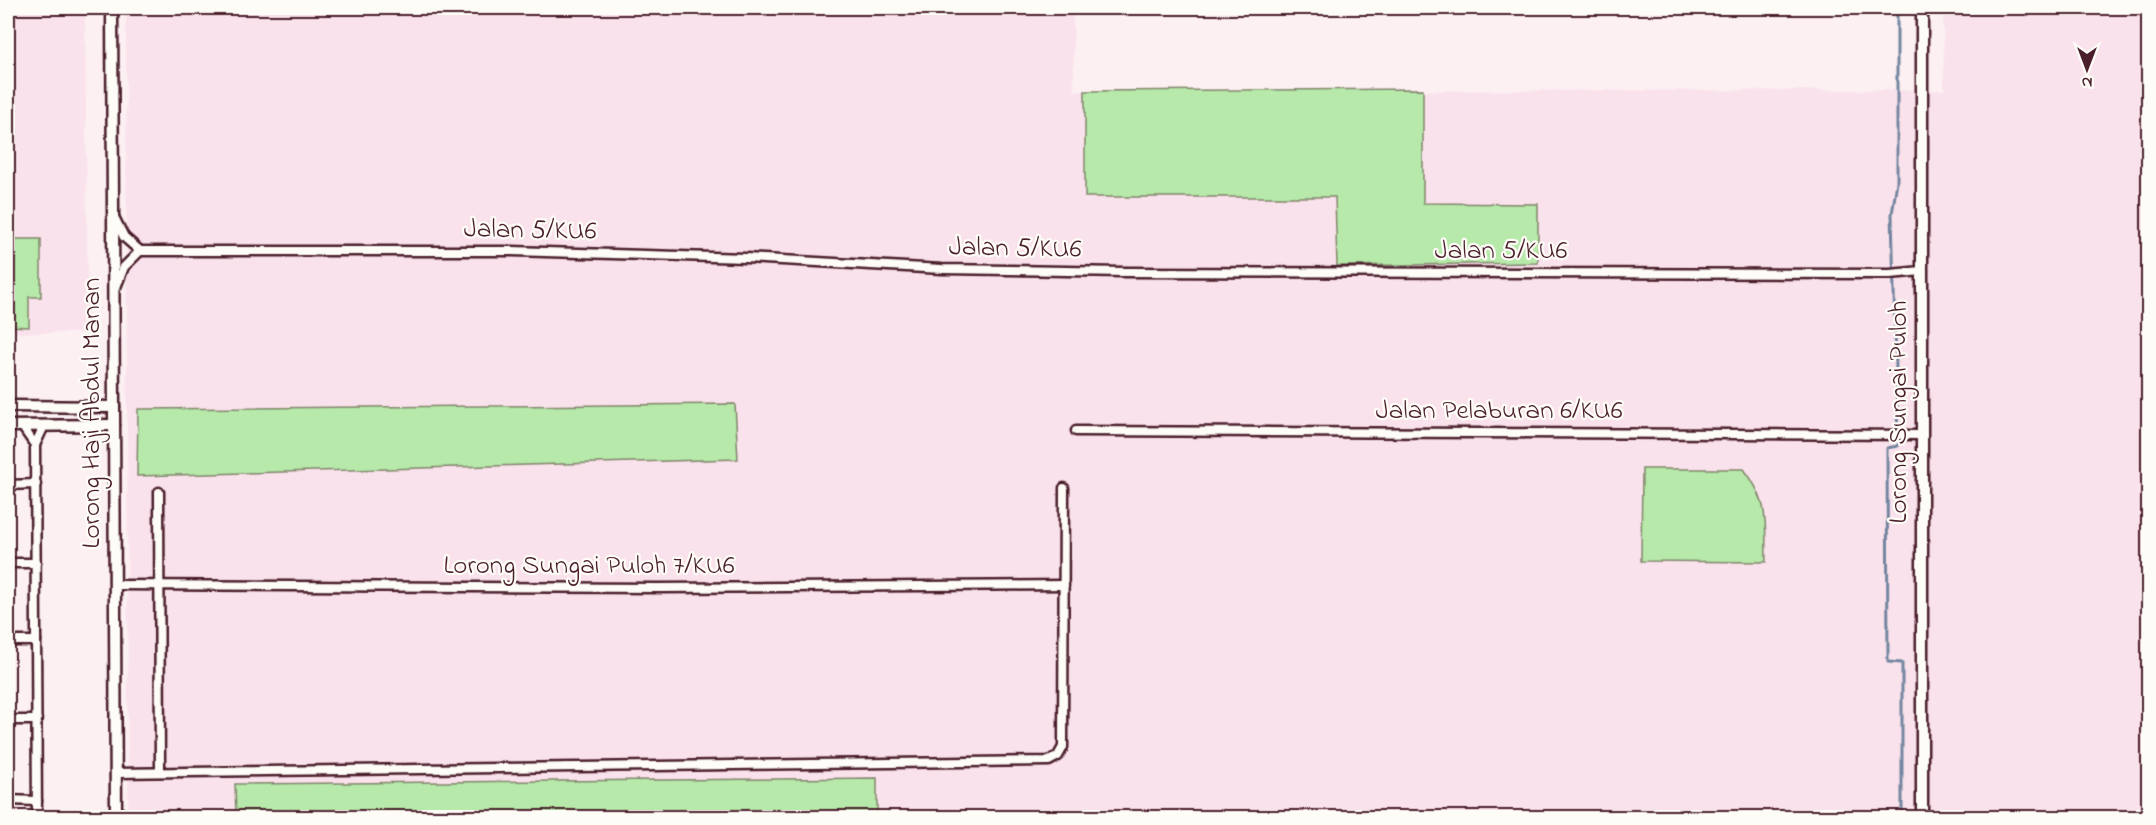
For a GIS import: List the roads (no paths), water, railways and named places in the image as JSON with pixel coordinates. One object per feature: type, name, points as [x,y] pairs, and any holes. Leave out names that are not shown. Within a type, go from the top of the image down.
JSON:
[{"type":"street","name":"Lorong Haji Abdul Manan","points":[[112,8],[116,818]]},
{"type":"street","name":"Lorong Sungai Puloh","points":[[1922,8],[1919,272],[1922,435],[1922,818]]},
{"type":"street","points":[[114,215],[124,237],[140,251],[124,267],[114,294]]},
{"type":"street","name":"Jalan 5/KU6","points":[[140,251],[512,251],[746,258],[942,269],[1124,272],[1890,274],[1919,272]]},
{"type":"street","points":[[8,406],[114,407]]},
{"type":"street","points":[[8,426],[114,425]]},
{"type":"street","points":[[22,426],[35,444]]},
{"type":"street","points":[[37,818],[35,444],[44,426]]},
{"type":"street","name":"Jalan Pelaburan 6/KU6","points":[[1076,431],[1887,433],[1922,435]]},
{"type":"street","points":[[8,484],[36,484]]},
{"type":"street","points":[[116,773],[1049,761],[1058,756],[1063,747],[1064,488]]},
{"type":"street","points":[[159,492],[160,772]]},
{"type":"street","points":[[8,563],[36,563]]},
{"type":"street","name":"Lorong Sungai Puloh 7/KU6","points":[[115,585],[659,588],[1064,585]]},
{"type":"street","points":[[8,641],[36,641]]},
{"type":"street","points":[[8,720],[37,720]]},
{"type":"street","points":[[8,800],[37,801]]},
{"type":"waterway","points":[[1897,8],[1897,182],[1892,214],[1898,446],[1887,448],[1888,662],[1902,663],[1902,818]]}]
